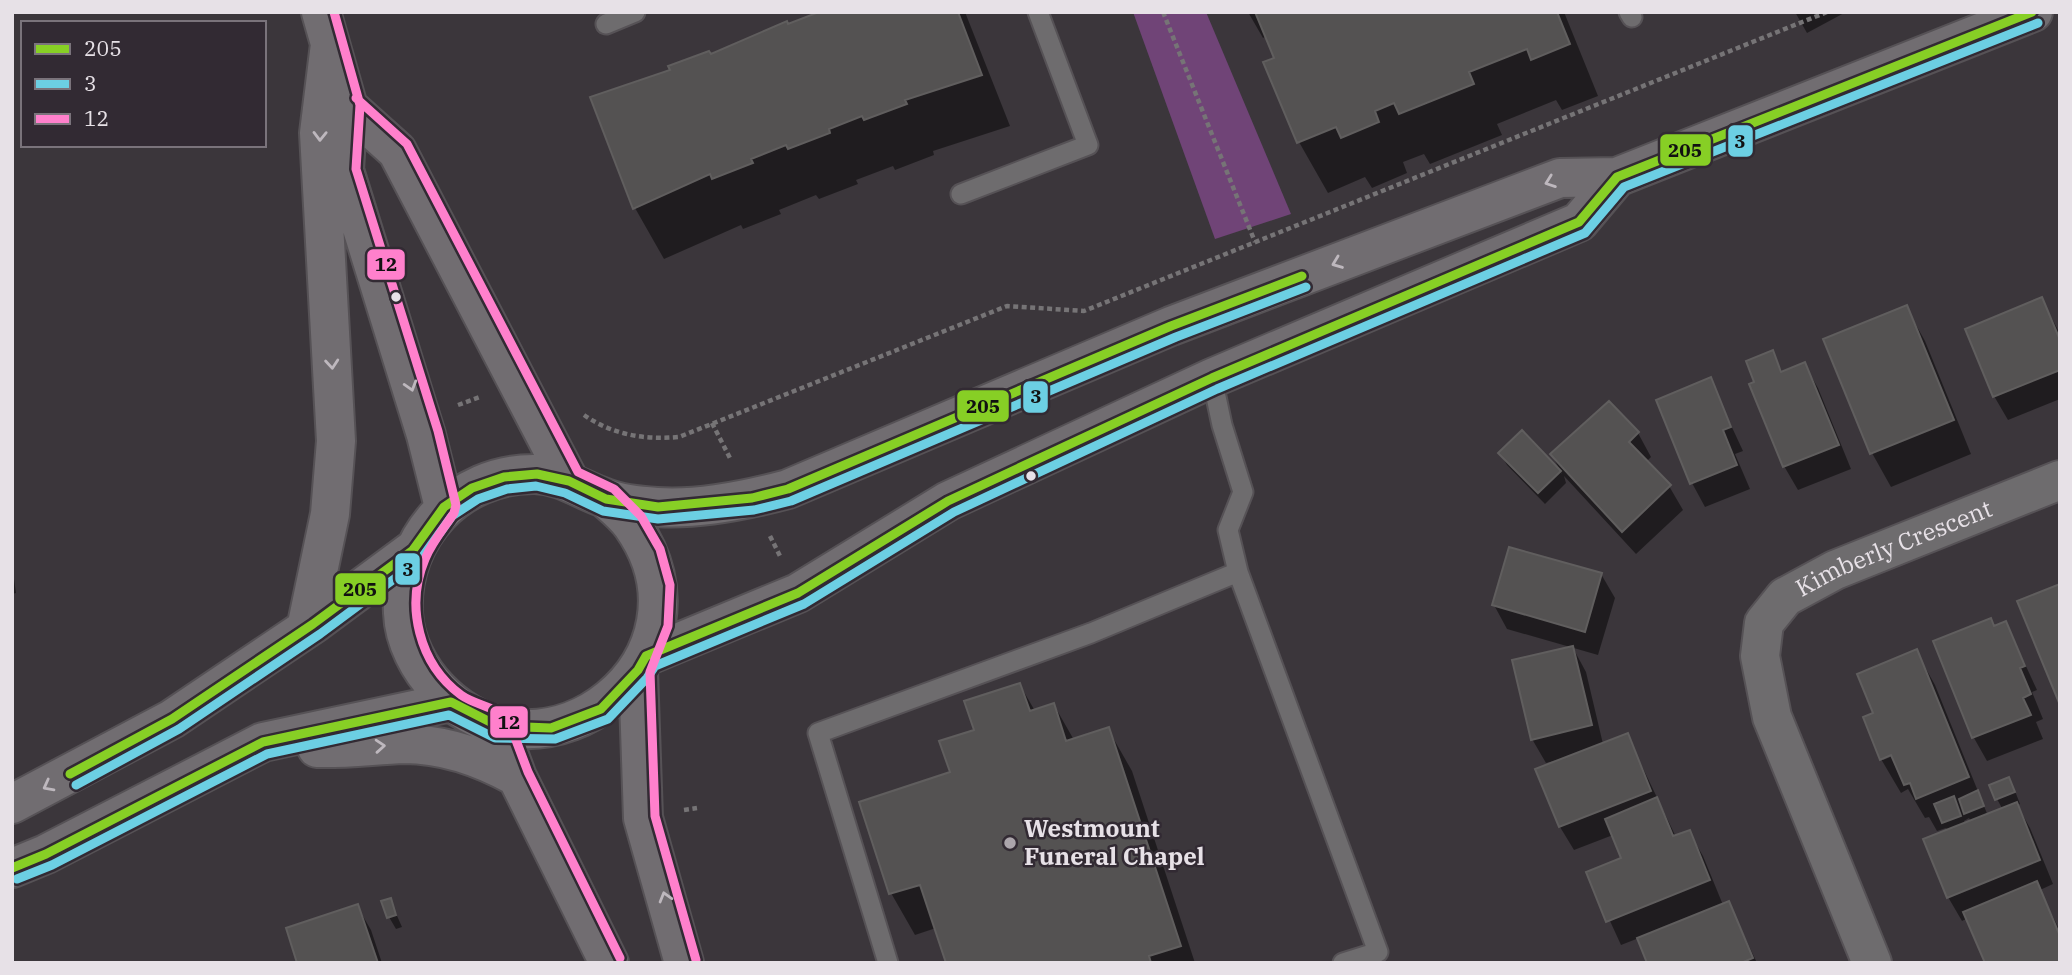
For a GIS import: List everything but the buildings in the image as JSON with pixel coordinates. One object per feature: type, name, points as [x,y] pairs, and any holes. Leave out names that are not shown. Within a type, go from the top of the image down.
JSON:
[{"type":"main road","points":[[1618,177],[1579,222],[1212,378],[948,501],[797,593],[642,663],[601,709],[551,728],[498,726],[451,702],[428,678],[411,648],[403,616],[404,582],[413,550],[444,507],[472,488],[504,477],[537,474],[569,481],[606,499],[658,507],[752,498],[788,489],[1171,326],[1560,178],[1618,177],[2033,12]]},
{"type":"main road","points":[[326,28],[348,107],[344,170],[426,435],[444,507]]},
{"type":"main road","points":[[306,629],[330,514],[336,441],[319,133],[326,28]]},
{"type":"main road","points":[[348,107],[397,151],[569,481]]},
{"type":"main road","points":[[606,499],[631,524],[649,554],[658,588],[656,623],[642,663],[643,818],[684,963]]},
{"type":"main road","points":[[12,804],[172,719],[306,629],[413,550]]},
{"type":"main road","points":[[12,868],[46,854],[263,742],[451,702]]},
{"type":"main road","points":[[498,726],[517,777],[610,963]]},
{"type":"main road","points":[[263,742],[309,748],[407,744],[443,749],[492,763],[517,777]]},
{"type":"street","name":"Kimberly Crescent","points":[[1872,963],[1772,717],[1760,656],[1764,623],[1785,597],[1835,570],[2060,480]]},
{"type":"lane","points":[[606,24],[635,12]]},
{"type":"lane","points":[[961,194],[1088,145],[1038,12]]},
{"type":"lane","points":[[1212,378],[1222,425],[1243,492],[1228,530],[1238,572],[1378,952],[1343,963]]},
{"type":"lane","points":[[888,963],[818,733],[1091,634],[1238,572]]},
{"type":"path","points":[[1163,12],[1255,242]]},
{"type":"path","points":[[575,409],[603,428],[651,440],[679,437],[1007,306],[1083,311],[1827,12]]},
{"type":"path","points":[[643,818],[697,808]]},
{"type":"shaded area","points":[[1133,12],[1206,12],[1291,214],[1215,239]]},
{"type":"transit line","name":"12","points":[[334,12],[360,105],[356,169],[438,431],[456,505],[454,513],[428,553],[419,577],[416,596],[420,633],[426,651],[447,682],[461,695],[508,719],[528,772],[620,958]]},
{"type":"transit line","name":"205","points":[[12,868],[46,854],[263,742],[451,702],[498,726],[551,728],[601,709],[638,670],[646,656],[798,593],[948,501],[1212,378],[1579,222],[1617,177],[2032,12]]},
{"type":"transit line","name":"3","points":[[17,879],[52,865],[267,754],[449,715],[495,738],[555,739],[608,719],[655,666],[804,604],[954,512],[1217,389],[1585,233],[1624,187],[2038,23]]},
{"type":"transit line","name":"12","points":[[356,98],[407,144],[578,472],[614,489],[641,516],[660,549],[670,585],[668,626],[650,672],[655,816],[696,960]]},
{"type":"transit line","name":"205","points":[[70,774],[172,719],[313,624],[413,550],[444,507],[472,488],[504,477],[537,474],[569,481],[606,499],[658,507],[752,498],[788,489],[1171,326],[1302,276]]},
{"type":"transit line","name":"3","points":[[76,785],[179,729],[320,634],[421,559],[452,516],[478,499],[507,489],[536,486],[565,493],[603,511],[658,519],[754,510],[791,501],[1176,337],[1306,287]]},
{"type":"place","name":"Westmount Funeral Chapel","points":[[1010,843]]}]
